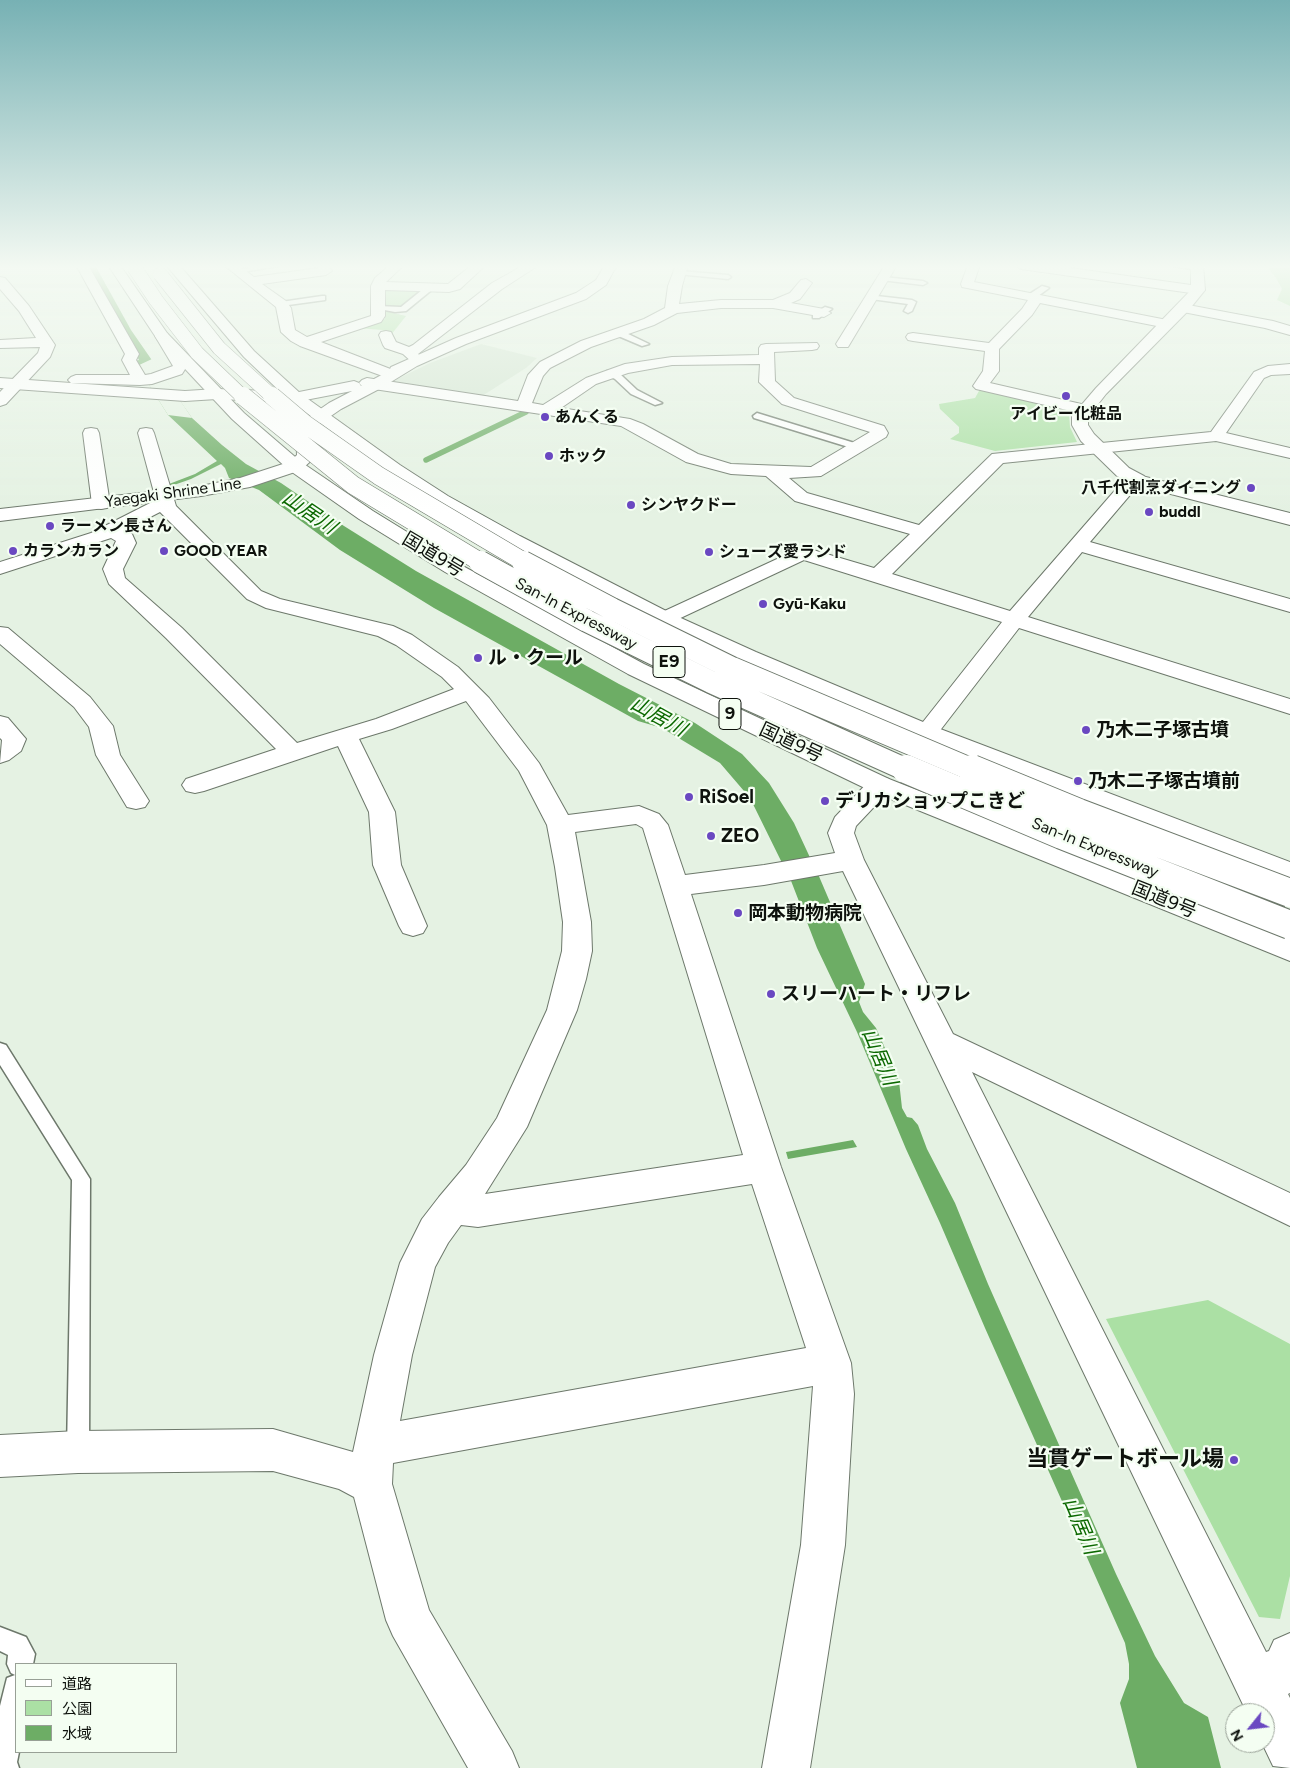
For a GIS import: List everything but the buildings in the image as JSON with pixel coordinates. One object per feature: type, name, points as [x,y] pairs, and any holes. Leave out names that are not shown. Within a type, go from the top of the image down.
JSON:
[{"type":"main road","points":[[0,401],[45,354],[48,348]]},
{"type":"main road","points":[[128,348],[132,354],[129,360],[140,380]]},
{"type":"main road","points":[[0,383],[21,380],[140,380],[167,375],[177,372],[180,366],[169,348]]},
{"type":"main road","name":"国道9号","points":[[173,348],[238,416],[295,466],[366,514],[452,568],[627,665],[880,785],[1290,950]]},
{"type":"main road","name":"San-In Expressway","points":[[192,348],[226,382],[274,424],[353,485],[470,557],[587,621],[711,682],[865,752],[1062,835],[1290,925]]},
{"type":"main road","name":"San-In Expressway","points":[[218,348],[305,424],[379,476],[496,547],[612,609],[741,672],[886,734],[1051,802],[1290,893]]},
{"type":"main road","points":[[243,348],[295,397],[319,416],[442,500],[513,540],[665,618],[748,658],[927,732],[1290,872]]},
{"type":"main road","points":[[317,348],[388,373]]},
{"type":"main road","points":[[394,348],[413,358]]},
{"type":"main road","points":[[295,466],[306,457],[304,432],[309,424],[413,358],[419,348]]},
{"type":"main road","points":[[371,384],[413,358],[441,348]]},
{"type":"main road","points":[[523,407],[536,375],[545,365],[579,348]]},
{"type":"main road","points":[[0,374],[21,380],[185,396],[217,394],[295,397],[371,384],[624,422],[637,427],[692,458],[712,465],[731,469],[772,472],[800,473],[820,471],[880,433],[878,428],[788,401],[767,382],[766,348],[777,348]]},
{"type":"main road","points":[[988,348],[992,348],[991,371],[981,386],[1084,409]]},
{"type":"main road","points":[[1144,348],[1084,409],[1080,416],[1080,425],[1087,437],[1123,472],[1138,480],[1290,519]]},
{"type":"main road","points":[[544,411],[590,381],[610,373],[651,363],[767,359]]},
{"type":"main road","points":[[1216,436],[1259,375],[1268,371],[1290,369]]},
{"type":"main road","points":[[76,380],[186,389],[217,394]]},
{"type":"main road","points":[[91,432],[101,504]]},
{"type":"main road","points":[[146,433],[167,508],[254,595],[273,604],[385,631],[404,640],[426,655],[470,691],[530,770],[560,825],[569,867],[577,922],[576,952],[562,1010],[510,1127],[478,1176],[451,1208],[435,1231],[418,1263],[393,1355],[373,1465],[409,1620],[495,1768]]},
{"type":"main road","points":[[878,576],[998,458],[1216,436],[1290,453]]},
{"type":"main road","name":"Yaegaki Shrine Line","points":[[0,514],[164,499],[244,483],[295,466]]},
{"type":"main road","points":[[772,472],[801,497],[886,520],[922,532]]},
{"type":"main road","points":[[927,732],[1015,619],[1130,484],[1138,480]]},
{"type":"main road","points":[[0,568],[90,540],[112,530],[164,499]]},
{"type":"main road","points":[[112,530],[125,538],[126,543],[113,569],[116,580],[174,632],[292,752]]},
{"type":"main road","points":[[1078,545],[1290,606]]},
{"type":"main road","points":[[665,618],[803,553],[1290,707]]},
{"type":"main road","points":[[0,633],[82,702],[101,726],[108,755],[136,801]]},
{"type":"main road","points":[[195,785],[427,709],[470,691]]},
{"type":"main road","points":[[0,723],[14,739],[12,746],[0,755]]},
{"type":"main road","points":[[345,736],[382,812],[387,865],[413,926]]},
{"type":"main road","points":[[880,785],[844,823],[838,862],[943,1043],[1273,1667],[1290,1749]]},
{"type":"main road","points":[[560,825],[631,816],[645,817],[655,825],[764,1167],[831,1363],[834,1394],[823,1545],[786,1768]]},
{"type":"main road","points":[[676,886],[764,875],[838,862]]},
{"type":"main road","points":[[943,1043],[1290,1210]]},
{"type":"main road","points":[[451,1208],[478,1211],[764,1167]]},
{"type":"main road","points":[[0,1456],[78,1452],[273,1450],[348,1470],[831,1363]]},
{"type":"lane","points":[[610,373],[634,392],[658,403]]},
{"type":"lane","points":[[757,416],[858,447]]},
{"type":"lane","points":[[0,1050],[81,1178],[78,1452]]},
{"type":"lane","points":[[0,1639],[17,1646],[22,1654],[20,1663]]},
{"type":"lane","points":[[6,1768],[4,1762],[15,1693]]},
{"type":"shaded area","points":[[472,348],[495,348],[537,358],[526,368],[479,398],[389,383],[430,363]]},
{"type":"green space","points":[[979,388],[1066,409],[1069,412],[1070,427],[1077,442],[995,451],[950,439],[959,433],[959,427],[940,409],[939,404],[975,398]]},
{"type":"green space","name":"当貫ゲートボール場","points":[[1208,1300],[1290,1344],[1290,1576],[1280,1619],[1259,1617],[1106,1319]]},
{"type":"water","name":"山居川","points":[[132,348],[143,348],[192,418],[246,464],[281,483],[344,526],[416,571],[619,684],[695,723],[742,754],[769,783],[794,823],[813,864],[785,869],[750,798],[720,763],[662,728],[638,721],[434,608],[340,550],[259,490],[229,478],[221,464],[191,479],[171,486],[169,484],[195,474],[217,461],[168,415],[134,361],[139,360]]},
{"type":"water","name":"山居川","points":[[815,867],[865,984],[859,1002],[863,1012],[876,1028],[899,1081],[902,1108],[907,1117],[912,1118],[918,1125],[927,1149],[955,1203],[988,1284],[1116,1574],[1155,1656],[1184,1703],[1208,1717],[1221,1768],[1137,1768],[1120,1703],[1129,1679],[1129,1664],[1125,1643],[906,1149],[857,1032],[817,948],[788,873]]},
{"type":"water","points":[[853,1140],[857,1147],[788,1159],[786,1152]]},
{"type":"pier","points":[[152,359],[192,418],[168,415],[137,366]]},
{"type":"waterway","points":[[426,460],[526,412]]},
{"type":"place","name":"アイビー化粧品","points":[[1066,396]]},
{"type":"place","name":"あんくる","points":[[545,417]]},
{"type":"place","name":"ホック","points":[[549,456]]},
{"type":"place","name":"八千代割烹ダイニング","points":[[1251,488]]},
{"type":"place","name":"シンヤクドー","points":[[631,505]]},
{"type":"place","name":"buddl","points":[[1149,512]]},
{"type":"place","name":"ラーメン長さん","points":[[50,526]]},
{"type":"place","name":"カランカラン","points":[[13,551]]},
{"type":"place","name":"GOOD YEAR","points":[[164,551]]},
{"type":"place","name":"シューズ愛ランド","points":[[709,552]]},
{"type":"place","name":"Gyū-Kaku","points":[[763,604]]},
{"type":"place","name":"ル・クール","points":[[478,658]]},
{"type":"place","name":"乃木二子塚古墳","points":[[1086,730]]},
{"type":"place","name":"乃木二子塚古墳前","points":[[1078,781]]},
{"type":"place","name":"RiSoel","points":[[689,797]]},
{"type":"place","name":"デリカショップこきど","points":[[825,801]]},
{"type":"place","name":"ZEO","points":[[711,836]]},
{"type":"place","name":"岡本動物病院","points":[[738,913]]},
{"type":"place","name":"スリーハート・リフレ","points":[[771,994]]},
{"type":"place","name":"当貫ゲートボール場","points":[[1234,1460]]}]
